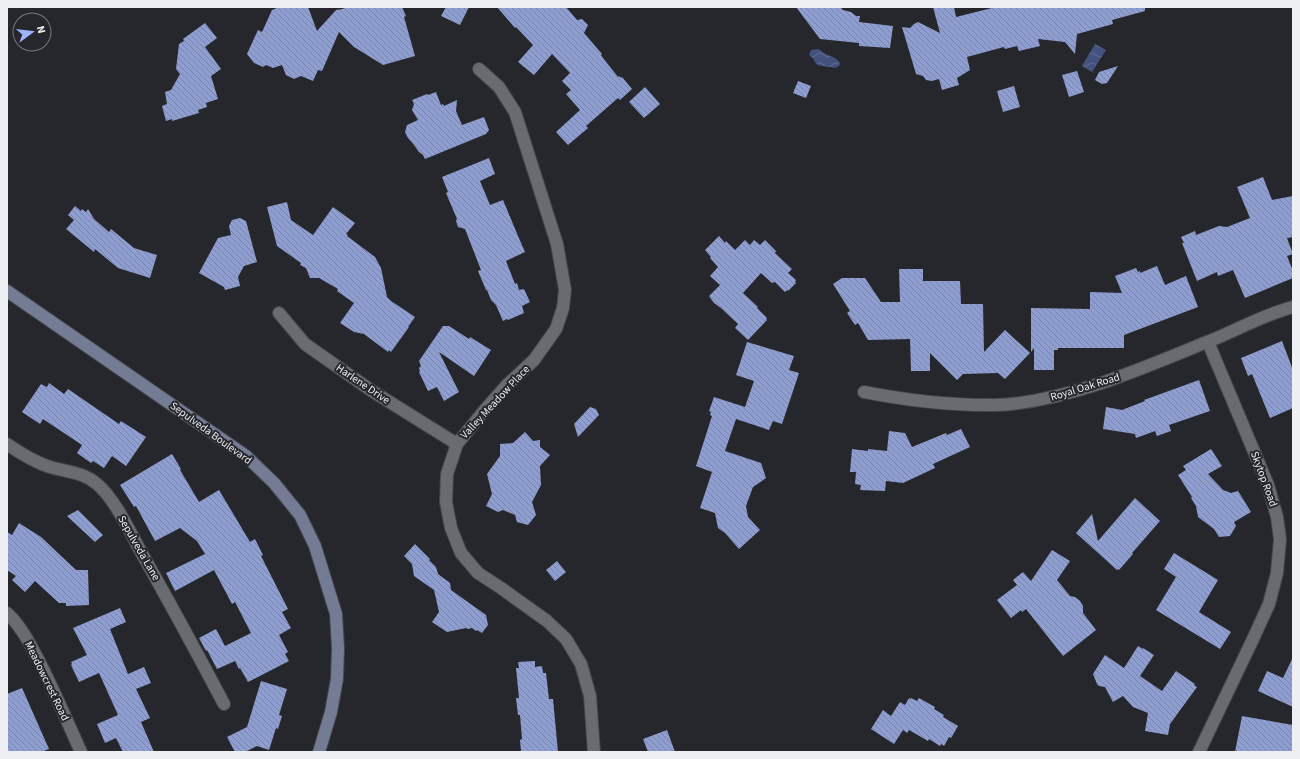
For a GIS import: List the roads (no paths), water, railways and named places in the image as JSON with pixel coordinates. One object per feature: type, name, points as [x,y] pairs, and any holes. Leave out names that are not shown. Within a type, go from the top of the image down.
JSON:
[{"type":"main road","name":"Sepulveda Boulevard","points":[[7,291],[246,456],[274,483],[300,516],[315,546],[336,614],[338,648],[337,679],[331,712],[319,752]]},
{"type":"street","name":"Valley Meadow Place","points":[[479,69],[499,87],[516,112],[557,244],[565,290],[562,308],[556,328],[534,360],[484,411],[457,444],[447,474],[446,502],[451,528],[461,553],[478,573],[547,621],[566,639],[581,664],[590,696],[594,752]]},
{"type":"street","name":"Royal Oak Road","points":[[864,392],[899,399],[969,405],[1010,404],[1044,400],[1100,384],[1208,342],[1274,312],[1293,307]]},
{"type":"street","name":"Harlene Drive","points":[[279,313],[305,344],[372,391],[457,444]]},
{"type":"street","name":"Skytop Road","points":[[1199,752],[1269,604],[1277,573],[1280,539],[1278,517],[1268,485],[1208,342]]},
{"type":"street","name":"Sepulveda Lane","points":[[7,444],[27,457],[49,467],[72,471],[84,475],[98,484],[111,500],[121,517],[167,598],[224,704]]},
{"type":"street","name":"Meadowcrest Road","points":[[7,613],[16,622],[32,648],[48,679],[81,752]]},
{"type":"water","points":[[1095,44],[1106,50],[1092,72],[1082,66]]},
{"type":"water","points":[[819,49],[838,60],[840,63],[839,66],[835,68],[820,66],[817,64],[809,55],[811,50]]}]
